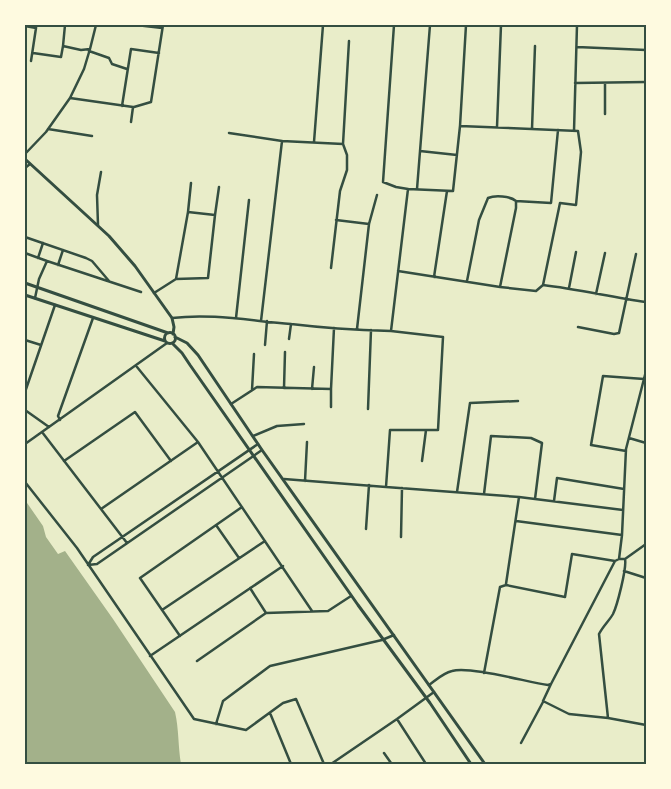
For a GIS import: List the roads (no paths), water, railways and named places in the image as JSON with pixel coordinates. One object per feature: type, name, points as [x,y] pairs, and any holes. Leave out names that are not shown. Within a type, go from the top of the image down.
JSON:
[{"type":"street","points":[[33,53],[61,56],[66,25]]},
{"type":"street","points":[[25,154],[48,129],[70,98],[84,69],[96,25]]},
{"type":"street","points":[[70,98],[133,107],[151,102],[163,26],[136,25]]},
{"type":"street","points":[[314,142],[323,25]]},
{"type":"street","points":[[394,25],[383,182],[408,189],[447,191],[453,191],[460,126],[466,25]]},
{"type":"street","points":[[417,189],[430,25]]},
{"type":"street","points":[[498,127],[501,25]]},
{"type":"street","points":[[574,131],[577,25]]},
{"type":"street","points":[[25,26],[36,26],[32,61]]},
{"type":"street","points":[[331,268],[340,191],[347,170],[347,155],[343,144],[349,41]]},
{"type":"street","points":[[62,46],[89,50],[109,58],[112,64],[127,69]]},
{"type":"street","points":[[532,129],[535,46]]},
{"type":"street","points":[[577,48],[646,50]]},
{"type":"street","points":[[122,106],[131,49],[158,53]]},
{"type":"street","points":[[575,83],[646,82]]},
{"type":"street","points":[[605,83],[606,114]]},
{"type":"street","points":[[131,122],[133,107]]},
{"type":"street","points":[[460,126],[578,131],[581,152],[576,205],[516,201],[512,198],[492,196],[488,198],[479,220],[468,281]]},
{"type":"street","points":[[48,129],[92,136]]},
{"type":"street","points":[[551,203],[558,130]]},
{"type":"street","points":[[229,133],[282,141],[343,144]]},
{"type":"street","points":[[261,321],[282,141]]},
{"type":"street","points":[[420,150],[457,155]]},
{"type":"street","points":[[25,159],[98,226],[135,266],[172,318],[175,340],[168,343],[137,367],[25,444]]},
{"type":"street","points":[[25,168],[30,164]]},
{"type":"street","points":[[98,226],[97,195],[101,172]]},
{"type":"street","points":[[176,279],[188,212],[191,183]]},
{"type":"street","points":[[154,293],[176,279],[208,278],[219,186]]},
{"type":"street","points":[[391,331],[408,189]]},
{"type":"street","points":[[434,277],[447,191]]},
{"type":"street","points":[[357,329],[369,224],[377,194]]},
{"type":"street","points":[[236,318],[249,200]]},
{"type":"street","points":[[500,288],[516,201]]},
{"type":"street","points":[[398,271],[468,281],[500,288],[536,291],[543,285],[560,203]]},
{"type":"street","points":[[188,212],[215,215]]},
{"type":"street","points":[[336,220],[369,224]]},
{"type":"street","points":[[25,237],[92,261],[110,282]]},
{"type":"street","points":[[38,258],[43,243]]},
{"type":"street","points":[[58,265],[62,250]]},
{"type":"street","points":[[569,288],[576,252]]},
{"type":"street","points":[[25,253],[142,292]]},
{"type":"street","points":[[596,294],[605,253]]},
{"type":"street","points":[[578,327],[614,334],[618,333],[636,254]]},
{"type":"street","points":[[34,298],[38,282],[47,261]]},
{"type":"street","points":[[25,283],[174,335],[186,343],[198,355],[262,450],[486,764]]},
{"type":"street","points":[[543,285],[646,302]]},
{"type":"street","points":[[25,295],[168,343],[182,353],[351,596],[426,698],[471,764]]},
{"type":"street","points":[[25,392],[55,305]]},
{"type":"street","points":[[172,318],[189,316],[236,318],[443,337],[438,430],[390,430],[386,486]]},
{"type":"street","points":[[60,420],[58,416],[93,318]]},
{"type":"street","points":[[265,345],[267,322]]},
{"type":"street","points":[[289,339],[291,324]]},
{"type":"street","points":[[331,406],[334,327]]},
{"type":"street","points":[[368,409],[371,330]]},
{"type":"street","points":[[168,333],[164,337],[168,343]]},
{"type":"street","points":[[25,340],[41,345]]},
{"type":"street","points":[[284,388],[285,352]]},
{"type":"street","points":[[252,390],[254,354]]},
{"type":"street","points":[[137,367],[198,442],[312,611]]},
{"type":"street","points":[[312,388],[314,367]]},
{"type":"street","points":[[619,559],[626,451],[646,371]]},
{"type":"street","points":[[626,451],[591,445],[603,376],[644,380]]},
{"type":"street","points":[[642,387],[646,388]]},
{"type":"street","points":[[231,404],[257,388],[331,389]]},
{"type":"street","points":[[457,492],[470,403],[518,401]]},
{"type":"street","points":[[25,410],[49,427]]},
{"type":"street","points":[[64,461],[135,412],[171,460]]},
{"type":"street","points":[[253,436],[277,426],[304,424]]},
{"type":"street","points":[[422,460],[426,430]]},
{"type":"street","points":[[42,432],[127,543]]},
{"type":"street","points":[[484,494],[491,436],[531,438],[542,443],[535,499]]},
{"type":"street","points":[[629,438],[646,443]]},
{"type":"street","points":[[101,509],[198,442]]},
{"type":"street","points":[[305,481],[307,442]]},
{"type":"street","points":[[88,565],[93,557],[258,444]]},
{"type":"street","points":[[88,565],[97,564],[262,450]]},
{"type":"street","points":[[554,502],[557,478],[624,489]]},
{"type":"street","points":[[284,479],[520,497],[623,510]]},
{"type":"street","points":[[25,482],[88,565],[194,719],[246,730],[283,703],[296,699],[324,764]]},
{"type":"street","points":[[366,529],[369,485]]},
{"type":"street","points":[[401,537],[402,488]]},
{"type":"street","points":[[506,585],[520,497]]},
{"type":"street","points":[[180,636],[140,578],[242,507]]},
{"type":"street","points":[[516,521],[622,535]]},
{"type":"street","points":[[216,525],[239,558]]},
{"type":"street","points":[[162,610],[265,541]]},
{"type":"street","points":[[484,673],[500,587],[506,585],[565,597],[572,554],[615,561],[625,559],[646,544]]},
{"type":"street","points":[[608,718],[599,634],[613,613],[624,571],[625,559]]},
{"type":"street","points":[[521,743],[615,561]]},
{"type":"street","points":[[150,656],[283,566]]},
{"type":"street","points":[[624,571],[646,578]]},
{"type":"street","points":[[250,588],[266,613]]},
{"type":"street","points":[[197,661],[266,613],[328,611],[351,596]]},
{"type":"street","points":[[216,724],[223,701],[270,666],[382,640],[394,635]]},
{"type":"street","points":[[429,685],[452,671],[465,670],[540,684],[551,684]]},
{"type":"street","points":[[331,764],[434,692]]},
{"type":"street","points":[[543,702],[569,714],[608,718],[646,725]]},
{"type":"street","points":[[270,713],[291,764]]},
{"type":"street","points":[[397,719],[426,764]]},
{"type":"street","points":[[384,753],[391,764]]}]
